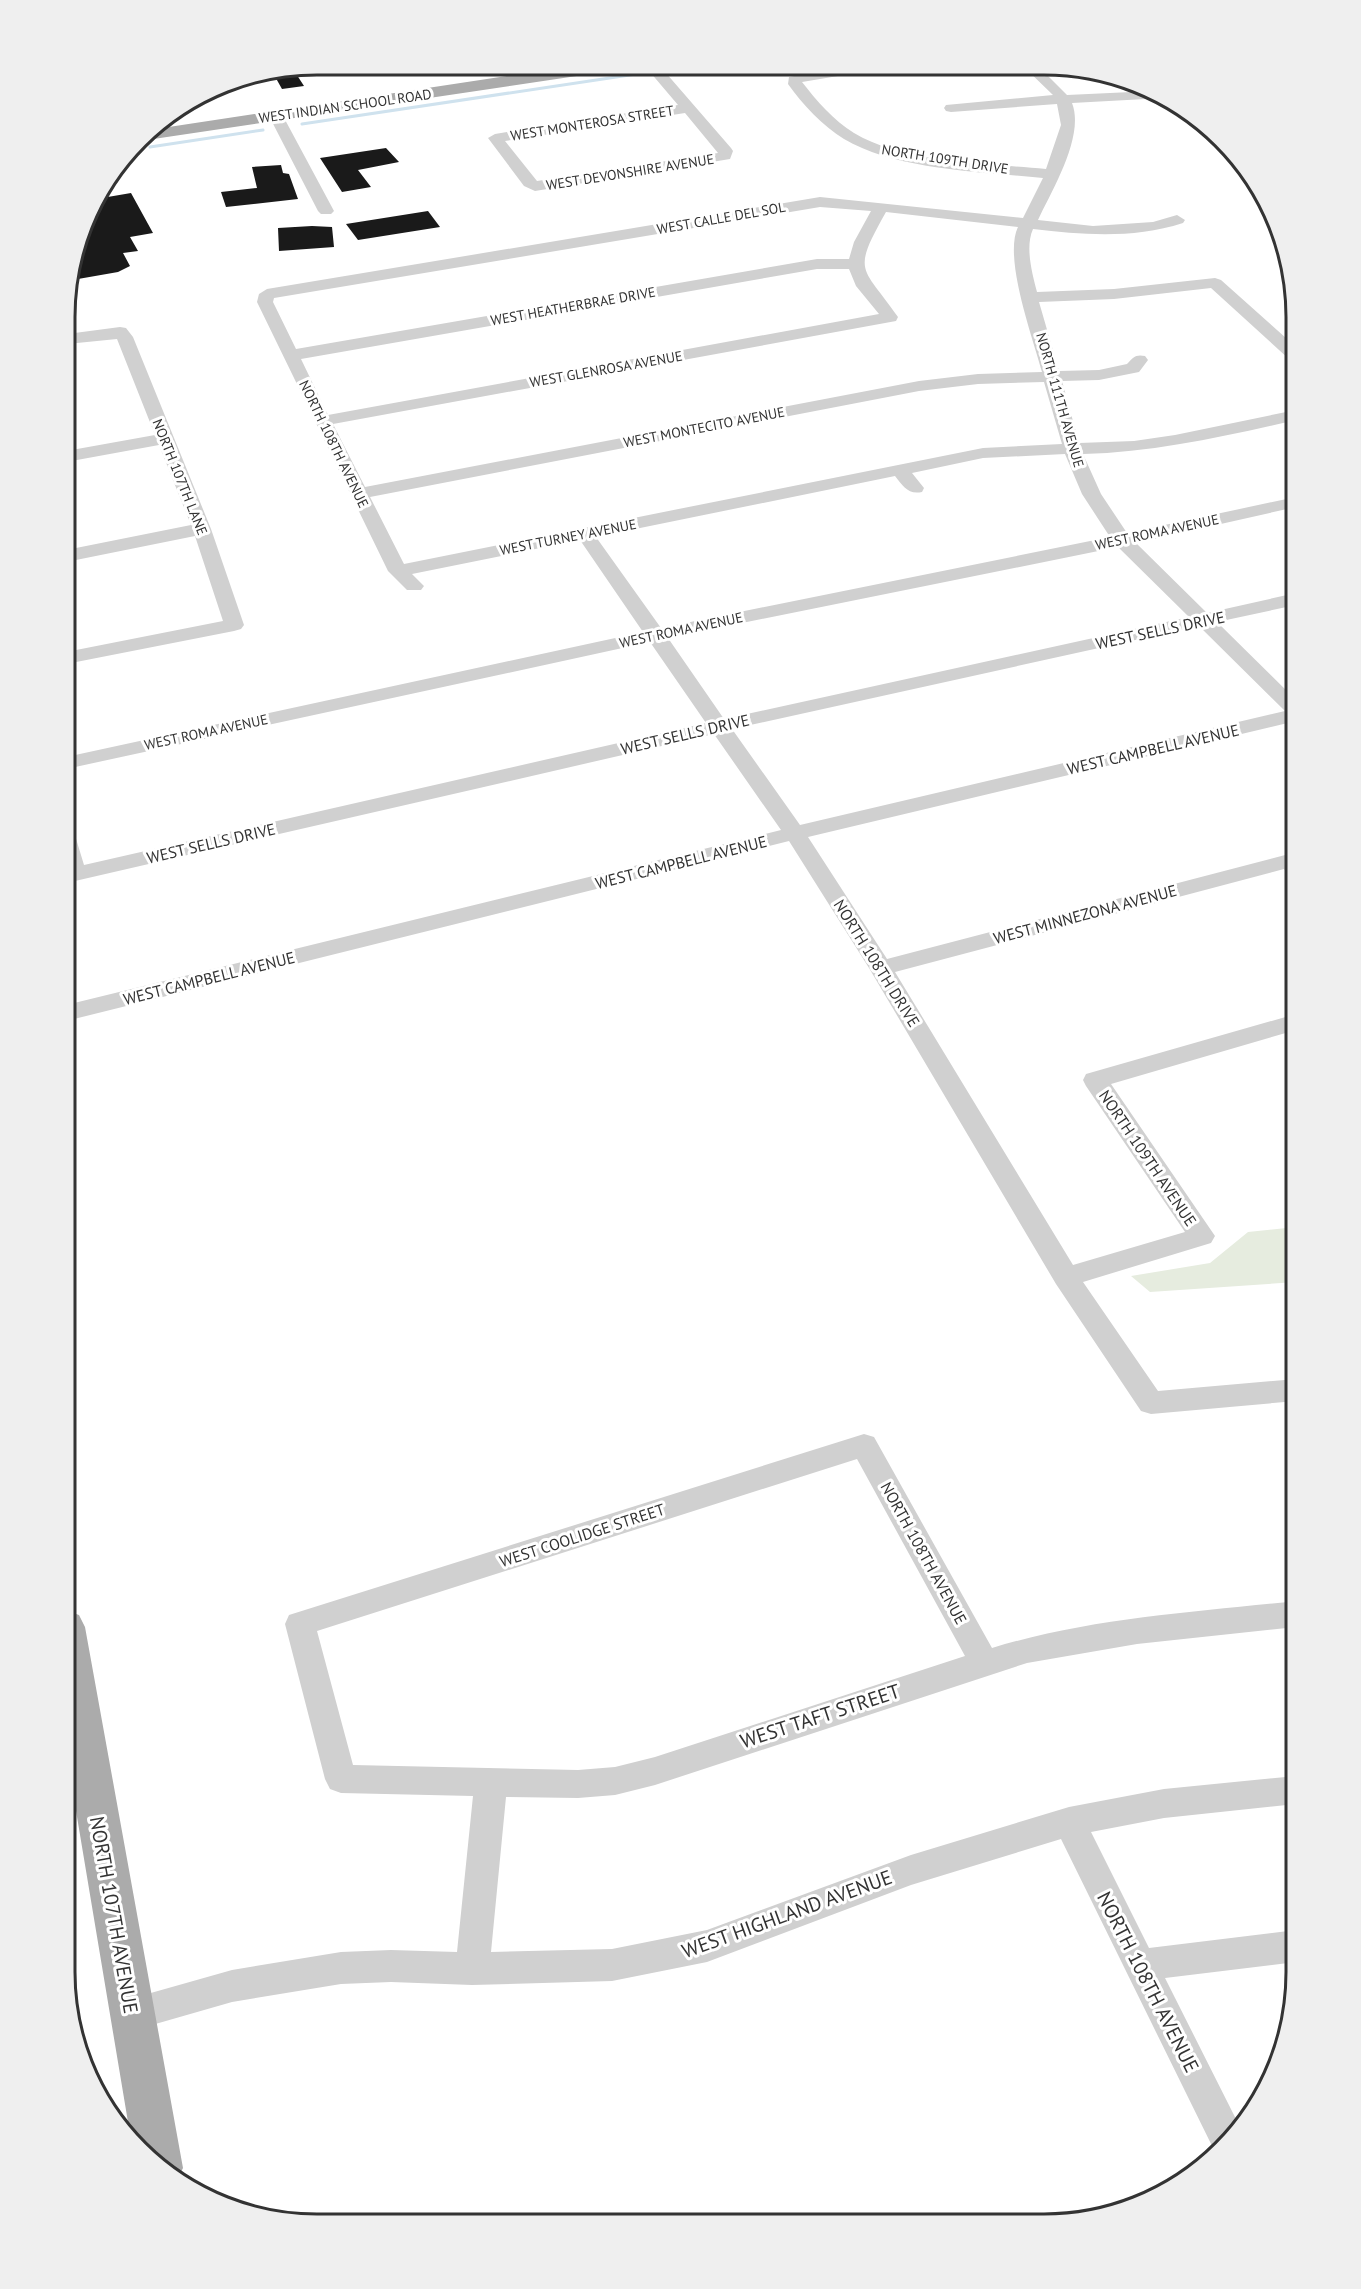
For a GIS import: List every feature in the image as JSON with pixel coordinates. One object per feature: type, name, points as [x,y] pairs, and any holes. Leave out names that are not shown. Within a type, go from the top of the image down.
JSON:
[{"type":"main road","name":"WEST INDIAN SCHOOL ROAD","points":[[160,134],[550,75]]},
{"type":"main road","name":"NORTH 107TH AVENUE","points":[[75,1686],[156,2152]]},
{"type":"street","points":[[660,75],[688,108]]},
{"type":"street","name":"NORTH 109TH DRIVE","points":[[823,75],[794,80],[840,129],[868,150],[926,159],[1053,168],[1077,165]]},
{"type":"street","points":[[1040,75],[1062,98]]},
{"type":"street","points":[[951,108],[1062,98],[1140,95]]},
{"type":"street","name":"NORTH 111TH AVENUE","points":[[1062,98],[1068,113],[1064,144],[1022,236],[1021,250],[1022,265],[1030,297],[1071,449],[1099,510],[1122,540],[1286,703]]},
{"type":"street","name":"WEST MONTEROSA STREET","points":[[535,186],[529,183],[495,138],[688,108]]},
{"type":"street","name":"WEST DEVONSHIRE AVENUE","points":[[535,186],[725,156],[726,151],[688,108]]},
{"type":"street","points":[[276,116],[326,211]]},
{"type":"street","name":"WEST CALLE DEL SOL","points":[[267,294],[800,204],[846,203],[1072,230],[1119,231],[1155,227],[1177,220]]},
{"type":"street","points":[[855,264],[858,248],[881,207]]},
{"type":"street","name":"WEST HEATHERBRAE DRIVE","points":[[292,355],[817,264],[855,264]]},
{"type":"street","name":"WEST GLENROSA AVENUE","points":[[322,421],[890,317],[858,278],[855,264]]},
{"type":"street","points":[[1030,297],[1135,293],[1215,283],[1286,347]]},
{"type":"street","name":"NORTH 108TH AVENUE","points":[[267,294],[265,302],[357,494],[398,571],[414,586]]},
{"type":"street","name":"NORTH 107TH LANE","points":[[75,338],[120,333],[125,337],[202,529],[234,625],[75,656]]},
{"type":"street","name":"WEST MONTECITO AVENUE","points":[[357,494],[919,386],[969,379],[1118,373],[1133,368],[1139,360]]},
{"type":"street","name":"WEST TURNEY AVENUE","points":[[398,571],[991,452],[1152,444],[1286,417]]},
{"type":"street","points":[[75,455],[165,439]]},
{"type":"street","points":[[899,470],[915,488]]},
{"type":"street","points":[[738,503],[753,520]]},
{"type":"street","name":"WEST ROMA AVENUE","points":[[75,761],[655,635],[1286,504]]},
{"type":"street","points":[[75,554],[202,529]]},
{"type":"street","name":"NORTH 108TH DRIVE","points":[[585,534],[795,834],[881,968],[1066,1277],[1151,1403],[1286,1391]]},
{"type":"street","name":"WEST SELLS DRIVE","points":[[75,874],[718,726],[1286,601]]},
{"type":"street","name":"WEST CAMPBELL AVENUE","points":[[75,1011],[1286,715]]},
{"type":"street","name":"WEST MINNEZONA AVENUE","points":[[881,968],[1286,867]]},
{"type":"street","name":"NORTH 109TH AVENUE","points":[[1066,1277],[1202,1236],[1095,1080],[1286,1025]]},
{"type":"street","name":"NORTH 108TH AVENUE","points":[[864,1445],[984,1662]]},
{"type":"street","name":"WEST COOLIDGE STREET","points":[[340,1779],[300,1624],[864,1445]]},
{"type":"street","name":"WEST TAFT STREET","points":[[340,1779],[578,1784],[615,1781],[656,1771],[984,1662],[1027,1650],[1137,1631],[1286,1615]]},
{"type":"street","points":[[472,1969],[491,1783]]},
{"type":"street","name":"WEST HIGHLAND AVENUE","points":[[131,2014],[232,1986],[302,1973],[391,1966],[472,1969],[612,1965],[707,1946],[907,1871],[975,1848],[1069,1822],[1154,1805],[1286,1791]]},
{"type":"street","name":"NORTH 108TH AVENUE","points":[[1069,1822],[1224,2133]]},
{"type":"street","points":[[1139,1965],[1286,1947]]},
{"type":"shaded area","points":[[1286,1228],[1286,1283],[1150,1292],[1131,1276],[1210,1263],[1248,1232]]},
{"type":"building","points":[[298,76],[304,86],[282,89],[276,79]]},
{"type":"building","points":[[386,148],[399,162],[358,170],[371,187],[342,192],[320,158]]},
{"type":"building","points":[[281,165],[283,173],[289,174],[298,199],[226,207],[221,192],[257,188],[252,167]]},
{"type":"building","points":[[131,193],[153,233],[130,237],[138,251],[123,253],[130,266],[118,272],[78,279],[88,239],[106,197]]},
{"type":"building","points":[[428,211],[440,227],[358,240],[346,224]]},
{"type":"building","points":[[332,227],[334,247],[279,251],[278,228]]},
{"type":"waterway","points":[[302,124],[630,75]]},
{"type":"waterway","points":[[150,147],[263,130]]}]
